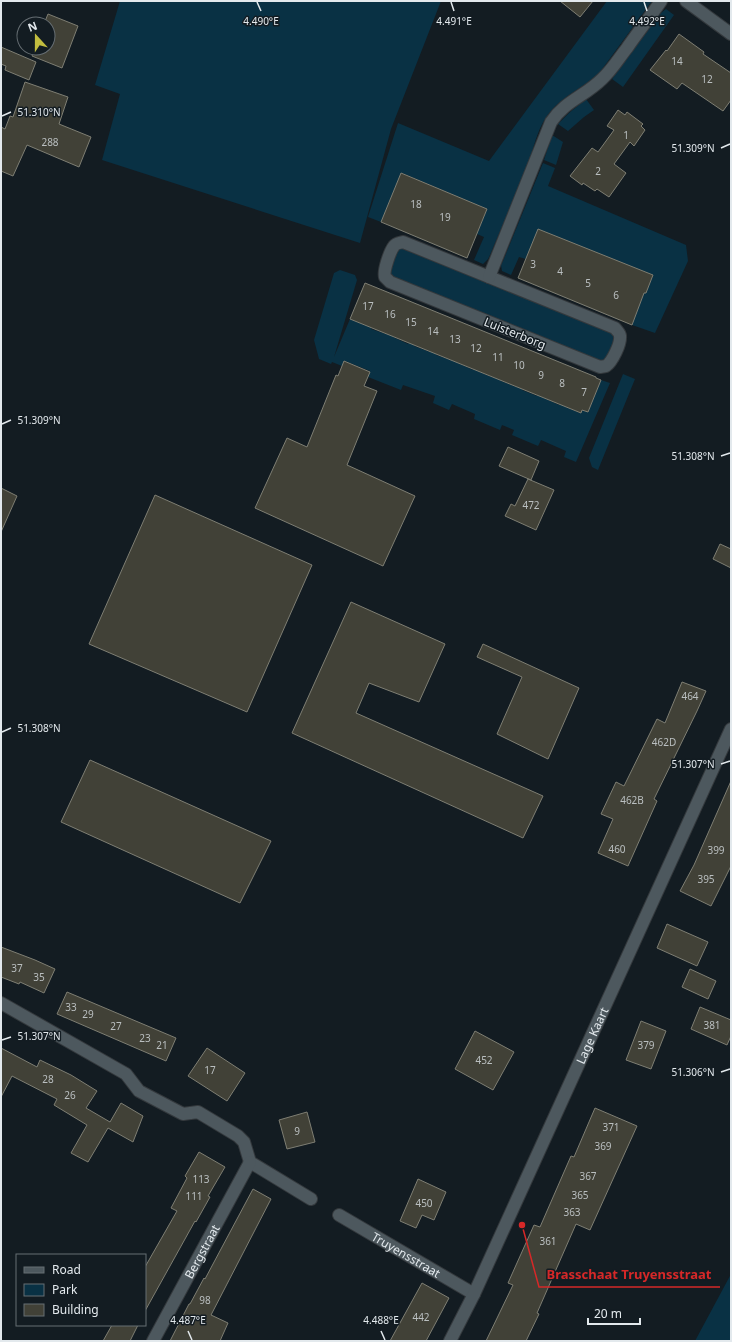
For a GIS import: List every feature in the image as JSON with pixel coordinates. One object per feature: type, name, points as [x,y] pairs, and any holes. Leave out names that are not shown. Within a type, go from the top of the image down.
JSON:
[{"type":"street","points":[[489,276],[551,122],[557,112],[602,79],[661,1]]},
{"type":"street","points":[[686,1],[731,34]]},
{"type":"street","name":"Luisterborg","points":[[403,242],[489,276],[615,328],[620,334],[621,338],[609,364],[604,367],[592,364],[390,282],[384,274],[393,247],[403,242]]},
{"type":"street","name":"Lage Kaart","points":[[450,1341],[474,1294],[731,729]]},
{"type":"street","points":[[1,1003],[126,1074],[139,1091],[183,1114],[198,1112],[238,1136],[244,1142],[250,1162],[311,1199]]},
{"type":"street","name":"Bergstraat","points":[[153,1341],[250,1162]]},
{"type":"street","name":"Truyensstraat","points":[[338,1214],[474,1294]]},
{"type":"green space","points":[[120,1],[441,1],[391,129],[360,243],[102,160],[120,94],[95,85]]},
{"type":"green space","points":[[607,1],[652,1],[600,72],[556,106],[546,117],[538,134],[526,171],[516,195],[490,255],[483,264],[474,260],[484,237],[477,234],[487,209],[402,173],[381,222],[368,217],[398,123],[489,161]]},
{"type":"green space","points":[[666,9],[674,15],[623,87],[612,79],[661,13]]},
{"type":"green space","points":[[586,99],[594,110],[568,131],[558,124],[569,113]]},
{"type":"green space","points":[[552,135],[563,142],[556,165],[544,160]]},
{"type":"green space","points":[[543,163],[555,168],[548,186],[686,245],[688,261],[655,333],[632,325],[638,308],[619,301],[627,286],[646,293],[653,275],[538,229],[526,259],[519,257],[511,275],[502,271],[501,265]]},
{"type":"green space","points":[[400,249],[613,334],[615,338],[607,359],[603,362],[391,276],[393,261]]},
{"type":"green space","points":[[340,270],[355,275],[357,280],[334,357],[350,319],[372,326],[371,329],[386,334],[388,331],[395,333],[393,337],[408,344],[410,340],[415,343],[414,346],[430,352],[432,349],[438,351],[436,355],[451,360],[453,357],[459,360],[458,363],[473,370],[474,366],[481,369],[480,372],[494,378],[496,375],[502,377],[501,381],[516,387],[517,384],[523,387],[522,390],[537,396],[539,392],[544,398],[559,405],[561,401],[567,404],[566,407],[580,413],[582,410],[588,412],[601,380],[610,383],[576,462],[564,457],[566,451],[541,440],[538,446],[512,435],[514,430],[502,425],[500,430],[474,419],[475,414],[452,404],[449,410],[433,403],[435,396],[403,385],[401,390],[368,377],[370,371],[345,361],[342,366],[332,362],[331,364],[319,359],[314,340],[334,273]]},
{"type":"green space","points":[[623,374],[635,379],[598,470],[592,467],[589,458]]},
{"type":"green space","points":[[731,1274],[731,1341],[695,1341]]},
{"type":"building","points":[[560,1],[593,1],[580,17]]},
{"type":"building","points":[[56,17],[78,26],[62,68],[32,56],[56,56]]},
{"type":"building","points":[[679,34],[704,52],[703,54],[731,73],[731,100],[723,111],[682,83],[677,89],[650,70],[666,50],[667,51]]},
{"type":"building","points":[[1,47],[16,53],[16,56],[22,56],[36,62],[29,80],[5,70],[6,66],[1,64]]},
{"type":"building","points":[[25,82],[68,97],[59,124],[91,137],[79,167],[27,145],[13,176],[1,171],[1,127],[5,129],[10,116],[13,117]]},
{"type":"building","points":[[618,110],[625,115],[627,112],[643,124],[641,126],[645,130],[634,146],[630,142],[614,164],[626,173],[609,197],[597,189],[595,191],[583,183],[582,185],[570,176],[592,148],[598,152],[614,130],[607,126]]},
{"type":"building","points":[[401,173],[487,209],[467,258],[381,222]]},
{"type":"building","points":[[538,229],[653,275],[646,293],[644,293],[632,325],[518,278]]},
{"type":"building","points":[[365,283],[596,377],[601,380],[588,412],[582,410],[581,413],[350,319]]},
{"type":"building","points":[[344,361],[370,372],[364,386],[377,391],[347,465],[415,496],[383,566],[255,508],[287,438],[307,447],[336,375],[338,376]]},
{"type":"building","points":[[508,447],[539,461],[531,480],[499,466]]},
{"type":"building","points":[[528,479],[554,490],[536,530],[505,516],[511,504],[515,506]]},
{"type":"building","points":[[1,488],[17,496],[1,532]]},
{"type":"building","points":[[155,495],[312,565],[247,712],[89,644]]},
{"type":"building","points":[[720,544],[731,549],[731,568],[713,559]]},
{"type":"building","points":[[351,602],[445,644],[419,702],[369,683],[356,713],[543,796],[523,838],[292,733]]},
{"type":"building","points":[[483,644],[579,688],[548,759],[497,734],[522,677],[477,657]]},
{"type":"building","points":[[682,682],[706,691],[654,799],[657,801],[628,866],[598,853],[613,819],[601,814],[616,782],[624,786],[657,719],[665,723]]},
{"type":"building","points":[[90,760],[271,841],[240,903],[61,822]]},
{"type":"building","points":[[731,781],[731,866],[711,906],[680,891],[694,865]]},
{"type":"building","points":[[667,924],[708,942],[697,966],[657,948]]},
{"type":"building","points":[[1,947],[55,969],[44,993],[20,982],[19,984],[1,977]]},
{"type":"building","points":[[690,969],[716,981],[708,999],[682,987]]},
{"type":"building","points":[[67,992],[176,1038],[166,1061],[57,1014]]},
{"type":"building","points":[[700,1007],[731,1020],[731,1036],[727,1045],[691,1029]]},
{"type":"building","points":[[641,1021],[666,1031],[651,1069],[626,1060]]},
{"type":"building","points":[[475,1031],[514,1052],[493,1090],[455,1069]]},
{"type":"building","points":[[1,1048],[37,1067],[40,1060],[71,1075],[97,1091],[86,1108],[110,1122],[121,1103],[143,1116],[133,1142],[108,1128],[88,1162],[71,1153],[87,1125],[54,1105],[57,1099],[12,1076],[1,1097]]},
{"type":"building","points":[[207,1048],[245,1073],[227,1101],[188,1076]]},
{"type":"building","points":[[595,1108],[637,1126],[590,1230],[576,1224],[537,1313],[539,1314],[526,1341],[486,1341],[513,1285],[508,1283],[534,1225],[540,1227],[571,1156],[574,1157]]},
{"type":"building","points":[[307,1112],[315,1142],[287,1149],[279,1120]]},
{"type":"building","points":[[199,1152],[225,1167],[208,1196],[210,1197],[146,1309],[146,1265],[177,1211],[171,1208],[187,1178],[185,1176]]},
{"type":"building","points":[[418,1179],[446,1192],[434,1220],[422,1215],[416,1228],[400,1221]]},
{"type":"building","points":[[253,1189],[271,1199],[211,1315],[228,1323],[220,1341],[170,1341],[189,1304],[204,1278],[205,1279]]},
{"type":"building","points":[[422,1283],[449,1298],[426,1341],[390,1341]]},
{"type":"building","points":[[111,1326],[138,1326],[130,1341],[103,1341]]},
{"type":"place","name":"Brasschaat Truyensstraat","points":[[522,1225]]}]
